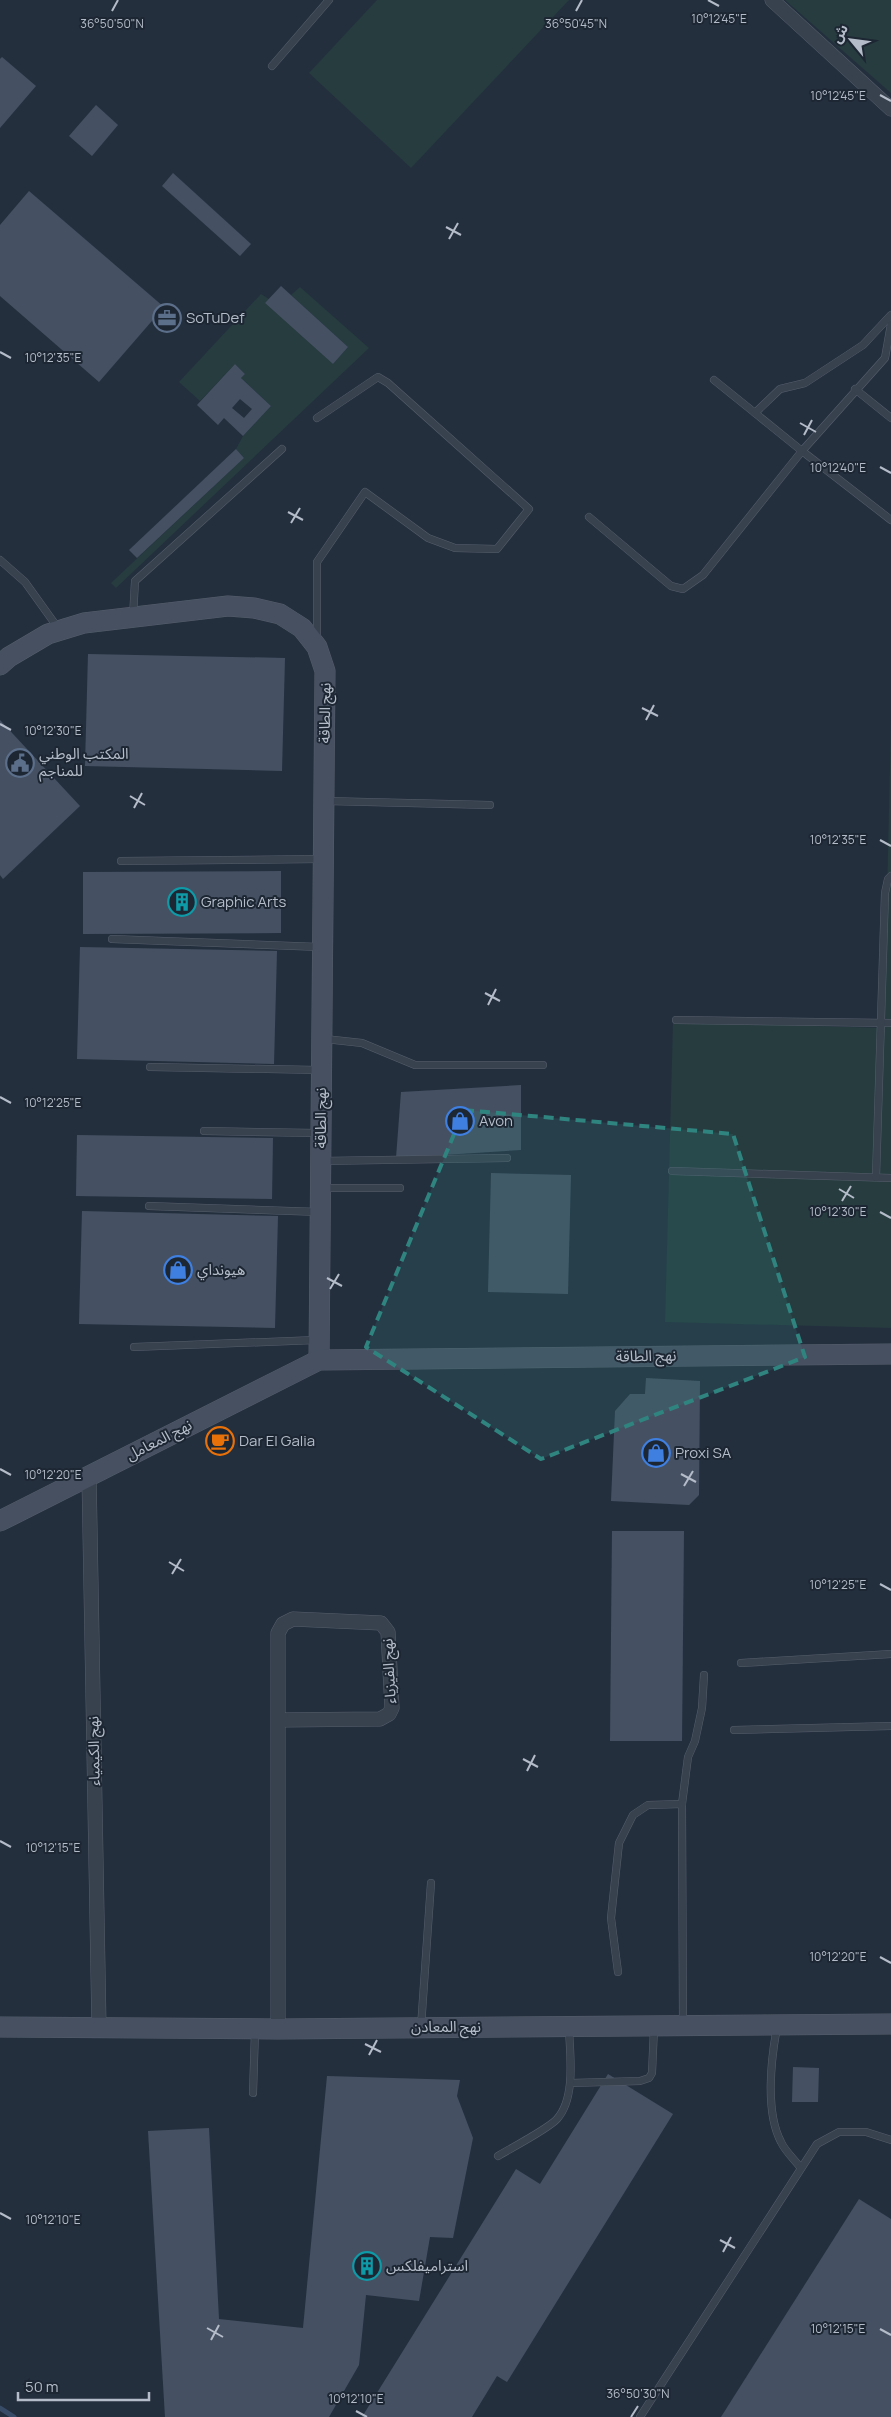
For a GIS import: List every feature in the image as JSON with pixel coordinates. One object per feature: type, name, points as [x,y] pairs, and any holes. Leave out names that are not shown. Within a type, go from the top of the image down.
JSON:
[{"type":"street","points":[[772,0],[891,109]]},
{"type":"street","name":"نهج الطاقة","points":[[0,665],[9,657],[48,634],[84,623],[228,606],[254,608],[280,614],[302,628],[318,647],[325,671],[319,1360],[891,1354]]},
{"type":"street","name":"نهج المعامل","points":[[0,1521],[319,1360]]},
{"type":"street","name":"نهج الكيمياء","points":[[89,1475],[99,2027]]},
{"type":"street","name":"نهج الفيزياء","points":[[278,1720],[380,1719],[389,1714],[392,1708],[388,1632],[385,1626],[381,1623],[293,1619],[283,1624],[278,1634],[278,1720],[278,2029]]},
{"type":"street","name":"نهج المعادن","points":[[0,2027],[278,2029],[891,2024]]},
{"type":"lane","points":[[272,66],[329,0]]},
{"type":"lane","points":[[755,412],[780,389],[805,383],[863,345],[891,315]]},
{"type":"lane","points":[[588,516],[671,586],[683,589],[704,575],[802,451],[885,358],[891,324]]},
{"type":"lane","points":[[318,418],[378,377],[388,383],[528,509],[497,548],[455,548],[428,538],[365,492],[317,562],[318,647]]},
{"type":"lane","points":[[714,380],[891,520]]},
{"type":"lane","points":[[855,390],[891,418]]},
{"type":"lane","points":[[133,617],[135,581],[282,449]]},
{"type":"lane","points":[[0,560],[25,582],[60,630]]},
{"type":"lane","points":[[324,801],[490,805]]},
{"type":"lane","points":[[121,861],[324,859]]},
{"type":"lane","points":[[876,1177],[885,893],[888,879],[891,876]]},
{"type":"lane","points":[[112,939],[323,947]]},
{"type":"lane","points":[[676,1020],[891,1023]]},
{"type":"lane","points":[[322,1039],[362,1043],[414,1065],[543,1065]]},
{"type":"lane","points":[[150,1067],[322,1070]]},
{"type":"lane","points":[[204,1131],[321,1133]]},
{"type":"lane","points":[[321,1161],[507,1158]]},
{"type":"lane","points":[[672,1171],[891,1178]]},
{"type":"lane","points":[[320,1188],[400,1188]]},
{"type":"lane","points":[[149,1206],[320,1212]]},
{"type":"lane","points":[[134,1347],[319,1340]]},
{"type":"lane","points":[[741,1662],[891,1654]]},
{"type":"lane","points":[[683,2025],[682,1804],[688,1757],[695,1741],[702,1708],[704,1675]]},
{"type":"lane","points":[[734,1730],[891,1726]]},
{"type":"lane","points":[[618,1972],[611,1918],[619,1843],[632,1815],[648,1805],[682,1804]]},
{"type":"lane","points":[[421,2028],[431,1883]]},
{"type":"lane","points":[[777,2024],[771,2057],[772,2118],[781,2142],[800,2167]]},
{"type":"lane","points":[[498,2156],[557,2119],[566,2100],[570,2083],[569,2026]]},
{"type":"lane","points":[[570,2083],[640,2081],[649,2078],[652,2073],[654,2026]]},
{"type":"lane","points":[[253,2094],[255,2028]]},
{"type":"lane","points":[[640,2417],[800,2167],[817,2144],[839,2132],[866,2132],[891,2140]]},
{"type":"highlighted area","points":[[464,1110],[733,1134],[805,1357],[541,1459],[366,1347]]},
{"type":"green space","points":[[377,0],[569,0],[411,168],[309,73]]},
{"type":"green space","points":[[785,0],[891,0],[891,93]]},
{"type":"green space","points":[[300,287],[369,348],[116,588],[111,583],[244,458],[236,449],[243,436],[271,406],[241,378],[245,374],[235,364],[200,401],[179,382],[261,294],[269,299],[265,303],[333,364],[348,347],[291,295]]},
{"type":"green space","points":[[891,722],[891,1328],[665,1322],[673,1022],[884,1028]]},
{"type":"building","points":[[2,57],[36,86],[0,128],[0,59]]},
{"type":"building","points":[[96,105],[118,125],[92,156],[69,136]]},
{"type":"building","points":[[173,173],[251,244],[240,256],[162,186]]},
{"type":"building","points":[[29,191],[164,307],[99,382],[0,296],[0,225]]},
{"type":"building","points":[[281,286],[348,347],[333,364],[265,303]]},
{"type":"building","points":[[235,364],[245,374],[241,378],[271,406],[243,436],[224,418],[218,425],[197,405]],"holes":[[[240,399],[252,409],[244,418],[232,408]]]},
{"type":"building","points":[[236,449],[244,458],[137,558],[129,550]]},
{"type":"building","points":[[88,654],[285,658],[282,771],[85,766]]},
{"type":"building","name":"المكتب الوطني للمناجم","points":[[0,720],[80,806],[3,879],[0,875]]},
{"type":"building","name":"Graphic Arts","points":[[281,871],[281,933],[83,934],[83,872]]},
{"type":"building","points":[[80,947],[277,951],[274,1064],[77,1059]]},
{"type":"building","name":"Avon","points":[[521,1085],[521,1150],[396,1158],[401,1092]]},
{"type":"building","points":[[77,1135],[273,1138],[272,1199],[76,1196]]},
{"type":"building","points":[[491,1173],[571,1175],[568,1294],[488,1292]]},
{"type":"building","name":"هيونداي","points":[[82,1211],[278,1216],[275,1328],[79,1324]]},
{"type":"building","name":"Proxi SA","points":[[646,1378],[700,1381],[699,1495],[689,1505],[611,1501],[615,1411],[630,1394],[645,1394]]},
{"type":"building","points":[[612,1531],[684,1531],[682,1741],[610,1741]]},
{"type":"building","points":[[793,2067],[819,2068],[818,2102],[792,2102]]},
{"type":"building","name":"استراميفلكس","points":[[608,2074],[673,2114],[507,2382],[497,2376],[472,2417],[362,2417],[516,2169],[540,2184]]},
{"type":"building","name":"استراميفلكس","points":[[327,2076],[460,2080],[457,2096],[473,2138],[453,2238],[430,2237],[419,2301],[366,2295],[359,2365],[329,2417],[165,2417],[148,2131],[209,2128],[219,2319],[303,2328]]},
{"type":"building","points":[[859,2199],[891,2219],[891,2417],[721,2417]]},
{"type":"waterway","points":[[0,2408],[14,2417]]},
{"type":"place","name":"SoTuDef","points":[[167,318]]},
{"type":"place","name":"المكتب الوطني للمناجم","points":[[20,763]]},
{"type":"place","name":"Graphic Arts","points":[[182,902]]},
{"type":"place","name":"Avon","points":[[460,1121]]},
{"type":"place","name":"هيونداي","points":[[178,1270]]},
{"type":"place","name":"Dar El Galia","points":[[220,1441]]},
{"type":"place","name":"Proxi SA","points":[[656,1453]]},
{"type":"place","name":"استراميفلكس","points":[[367,2266]]}]
